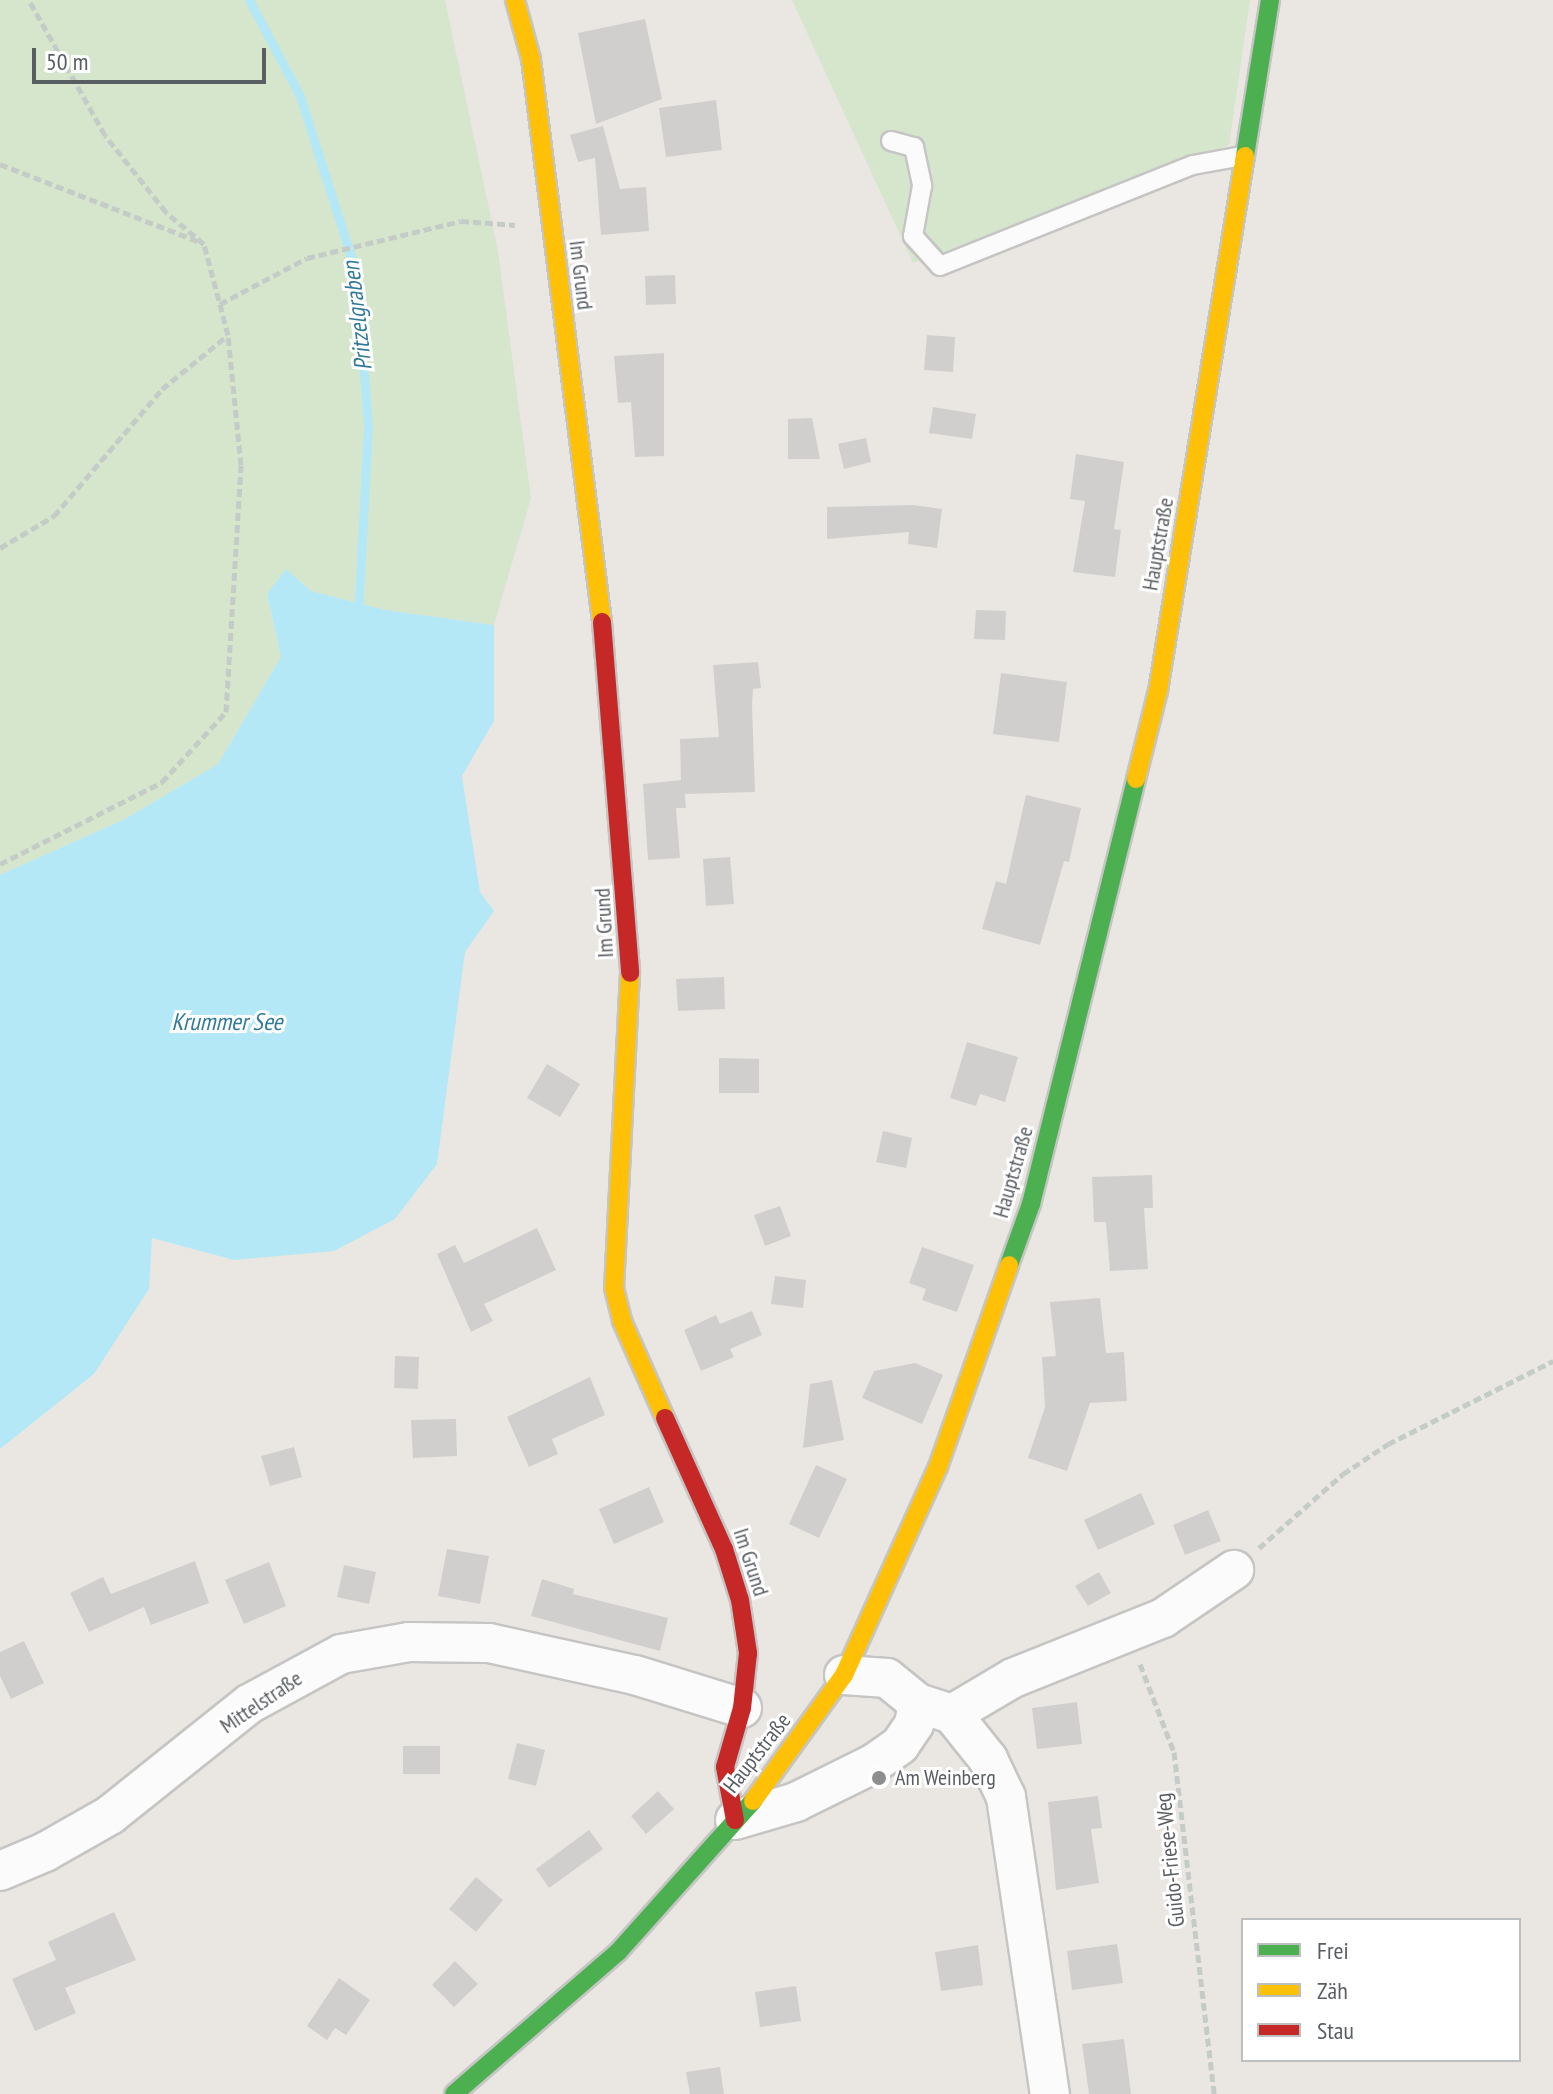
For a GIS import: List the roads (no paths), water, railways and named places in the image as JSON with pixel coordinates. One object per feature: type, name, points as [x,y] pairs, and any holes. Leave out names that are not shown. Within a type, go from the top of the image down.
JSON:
[{"type":"street","name":"Im Grund","points":[[515,0],[531,59],[597,569],[631,949],[614,1288],[622,1321],[724,1549],[740,1600],[748,1653],[742,1708],[725,1767],[735,1820]]},
{"type":"street","name":"Hauptstraße","points":[[454,2094],[618,1952],[697,1869],[774,1775],[844,1675],[938,1467],[1031,1204],[1158,691],[1270,0]]},
{"type":"street","points":[[735,1820],[796,1802],[873,1764],[900,1745],[914,1724],[935,1708],[1163,1618],[1234,1570]]},
{"type":"street","name":"Mittelstraße","points":[[0,1871],[110,1815],[249,1704],[341,1654],[409,1642],[489,1643],[635,1675],[742,1708]]},
{"type":"street","points":[[844,1675],[887,1678],[935,1708],[988,1759],[1006,1797],[1050,2094]]},
{"type":"lane","points":[[891,141],[914,147],[922,186],[913,236],[940,266],[1193,165],[1244,156]]},
{"type":"water","name":"Krummer See","points":[[286,569],[311,591],[385,610],[494,625],[494,721],[462,776],[480,892],[494,911],[465,952],[437,1164],[395,1219],[334,1251],[234,1260],[152,1238],[149,1289],[94,1374],[0,1449],[0,875],[125,819],[218,764],[281,657],[267,594]]},
{"type":"waterway","name":"Pritzelgraben","points":[[249,0],[300,96],[356,273],[368,426],[358,614]]},
{"type":"place","name":"Am Weinberg","points":[[879,1778]]}]
